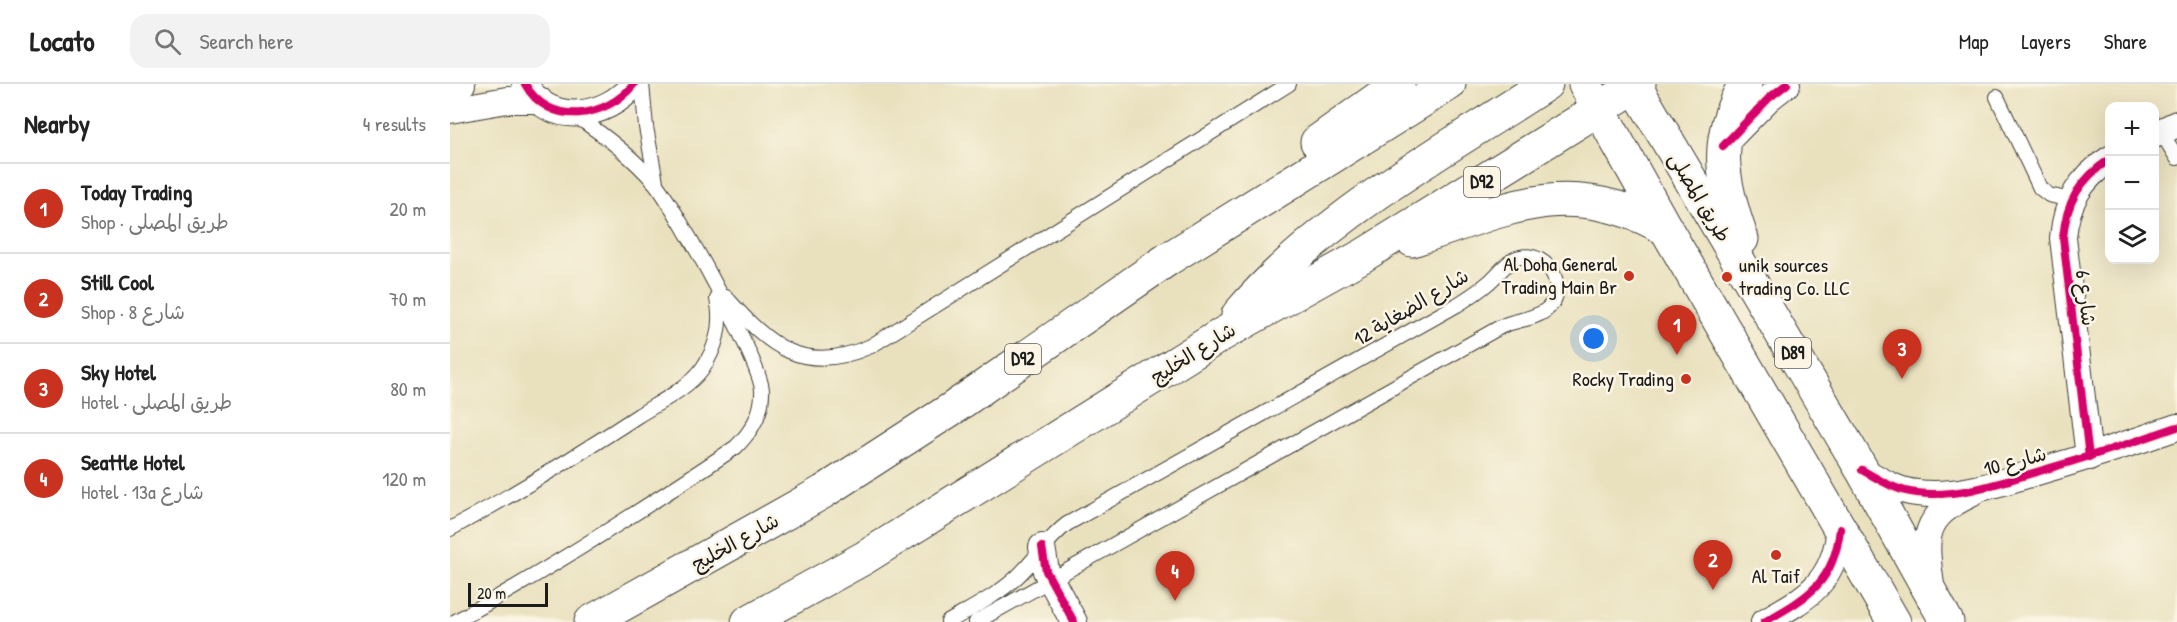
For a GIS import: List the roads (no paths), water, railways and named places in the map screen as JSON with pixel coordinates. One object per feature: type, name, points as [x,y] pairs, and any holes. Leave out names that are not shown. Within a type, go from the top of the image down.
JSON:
[{"type":"main road","points":[[1168,259],[1283,167],[1398,84]]},
{"type":"main road","name":"شارع الخليج","points":[[591,622],[823,492],[953,408],[1168,259],[1449,84]]},
{"type":"main road","points":[[1221,335],[1280,270],[1340,220],[1546,84]]},
{"type":"main road","points":[[1745,84],[1728,118],[1723,146],[1722,172],[1727,200],[1768,311]]},
{"type":"main road","name":"شارع الخليج","points":[[748,622],[864,558],[1221,335],[1364,255],[1593,97],[1636,85]]},
{"type":"main road","name":"طريق المصلى","points":[[1636,85],[1862,470],[1940,610]]},
{"type":"main road","name":"D89","points":[[1593,97],[1666,229],[1894,622]]},
{"type":"main road","points":[[1364,255],[1547,200],[1584,199],[1613,204],[1641,214],[1666,229]]},
{"type":"street","points":[[450,93],[462,84]]},
{"type":"street","points":[[450,110],[532,92],[554,109],[572,114],[590,113],[607,108],[622,98],[634,84]]},
{"type":"street","points":[[1723,146],[1769,98],[1787,84]]},
{"type":"street","name":"شارع 6","points":[[2089,457],[2064,259],[2064,219],[2070,200],[2081,183],[2105,162]]},
{"type":"street","name":"شارع 10","points":[[1862,470],[1887,485],[1916,493],[1947,493],[1989,486],[2177,428]]},
{"type":"street","name":"شارع 10","points":[[1940,610],[1926,552],[1929,527],[1944,508],[1989,486]]},
{"type":"street","points":[[1764,622],[1799,602],[1816,588],[1830,571],[1837,550],[1840,529]]},
{"type":"street","points":[[1042,547],[1043,559],[1052,581],[1074,622]]},
{"type":"lane","points":[[642,84],[646,127],[656,184]]},
{"type":"lane","points":[[711,279],[752,326],[771,343],[794,354],[820,358],[855,354],[881,340],[1288,84]]},
{"type":"lane","points":[[1997,97],[2040,188],[2049,195],[2070,200]]},
{"type":"lane","points":[[454,622],[537,576],[638,514],[736,447],[748,435],[758,414],[762,390],[758,375],[711,279],[656,184],[616,146],[572,114]]},
{"type":"lane","points":[[2164,130],[2177,158]]},
{"type":"lane","name":"12 شارع الضغاية","points":[[948,622],[1003,589],[1067,524],[1457,305],[1487,284],[1509,262],[1521,257],[1534,258],[1545,263],[1554,273],[1557,286],[1555,299],[1547,310],[1502,326],[976,622]]},
{"type":"lane","points":[[450,529],[584,452],[683,386],[701,370],[713,350],[719,326],[718,302],[711,279]]},
{"type":"place","name":"Al Doha General Trading Main Br","points":[[1629,276]]},
{"type":"place","name":"unik sources trading Co. LLC","points":[[1727,277]]},
{"type":"place","name":"Today Trading","points":[[1677,355]]},
{"type":"place","name":"Rocky Trading","points":[[1686,379]]},
{"type":"place","name":"Sky Hotel","points":[[1902,379]]},
{"type":"place","name":"Al Taif","points":[[1776,555]]},
{"type":"place","name":"Still Cool","points":[[1713,590]]},
{"type":"place","name":"Seattle Hotel","points":[[1175,601]]}]
